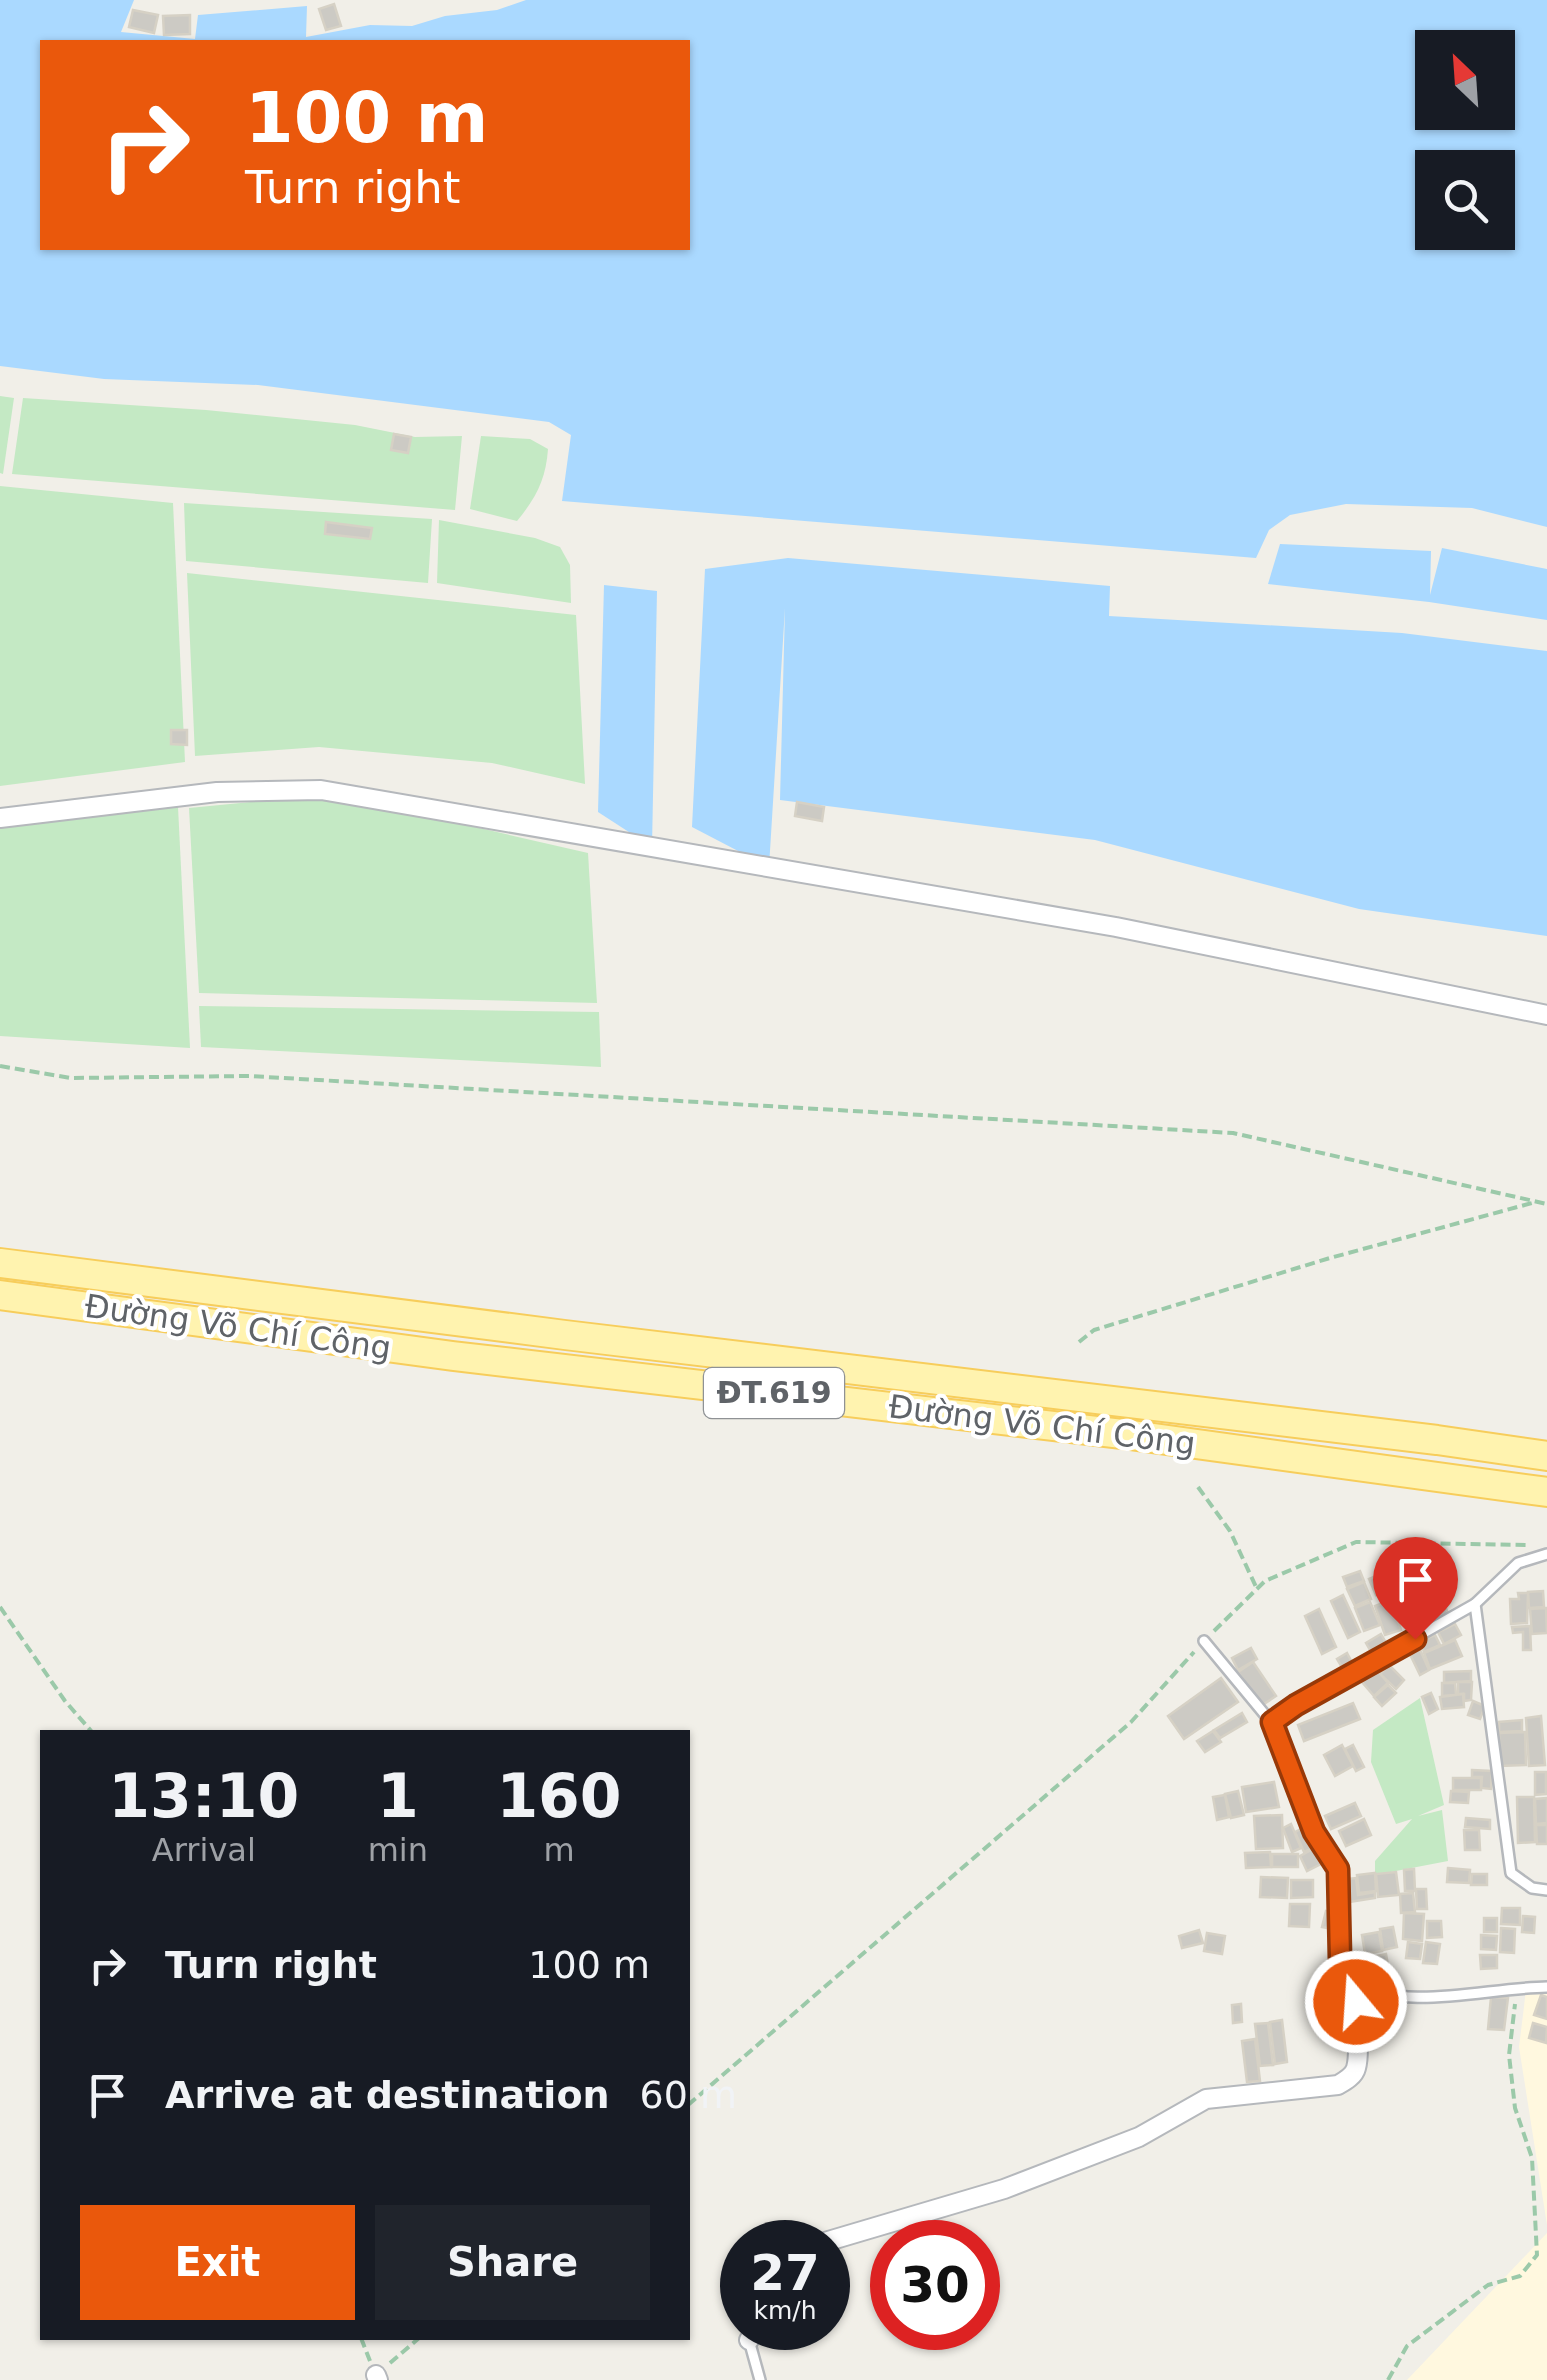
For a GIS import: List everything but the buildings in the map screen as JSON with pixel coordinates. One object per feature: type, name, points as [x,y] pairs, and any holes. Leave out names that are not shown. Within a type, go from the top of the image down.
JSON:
[{"type":"main road","name":"Đường Võ Chí Công","points":[[0,1263],[1547,1456]]},
{"type":"main road","name":"Đường Võ Chí Công","points":[[0,1295],[453,1356],[1131,1434],[1547,1492]]},
{"type":"street","points":[[0,818],[218,792],[321,790],[1116,927],[1547,1015]]},
{"type":"street","points":[[850,2235],[1004,2189],[1138,2137],[1206,2099],[1338,2085],[1350,2078],[1356,2067],[1356,2002],[1351,1983]]},
{"type":"lane","points":[[1272,1722],[1475,1604],[1518,1563],[1547,1554]]},
{"type":"lane","points":[[1475,1604],[1512,1873],[1532,1888],[1547,1890]]},
{"type":"lane","points":[[1204,1641],[1272,1722],[1314,1832],[1338,1869],[1340,1958],[1351,1983],[1364,1989],[1410,1996],[1547,1987]]},
{"type":"lane","points":[[756,2350],[760,2380]]},
{"type":"path","points":[[0,1066],[72,1078],[249,1076],[1233,1133],[1547,1204]]},
{"type":"path","points":[[1079,1342],[1094,1330],[1330,1258],[1537,1202]]},
{"type":"path","points":[[1198,1487],[1230,1531],[1256,1589]]},
{"type":"path","points":[[690,2103],[1131,1722],[1256,1589],[1295,1567],[1356,1542],[1537,1545]]},
{"type":"path","points":[[0,1607],[65,1701],[90,1730]]},
{"type":"path","points":[[1388,2380],[1407,2346],[1488,2286],[1520,2276],[1537,2255],[1532,2158],[1516,2108],[1508,2055],[1516,1987]]},
{"type":"path","points":[[362,2340],[377,2378],[417,2340]]},
{"type":"shaded area","points":[[1526,1990],[1547,1992],[1547,2225],[1519,2047]]},
{"type":"shaded area","points":[[1547,2233],[1547,2380],[1407,2380]]},
{"type":"green space","points":[[0,396],[14,398],[3,474],[0,473]]},
{"type":"green space","points":[[23,398],[206,410],[355,425],[415,437],[462,436],[455,510],[12,474]]},
{"type":"green space","points":[[481,436],[530,439],[548,449],[539,488],[517,521],[470,509]]},
{"type":"green space","points":[[0,486],[173,503],[185,762],[0,786]]},
{"type":"green space","points":[[184,503],[432,519],[428,583],[186,561]]},
{"type":"green space","points":[[439,520],[535,538],[560,547],[570,565],[571,603],[437,583]]},
{"type":"green space","points":[[187,573],[576,615],[585,784],[492,763],[319,747],[195,756]]},
{"type":"green space","points":[[331,794],[588,853],[597,1003],[199,993],[189,808]]},
{"type":"green space","points":[[178,807],[190,1048],[0,1036],[0,822]]},
{"type":"green space","points":[[199,1006],[599,1012],[601,1067],[201,1047]]},
{"type":"green space","points":[[1420,1698],[1444,1805],[1418,1816],[1442,1810],[1448,1861],[1375,1875],[1375,1861],[1412,1819],[1396,1824],[1371,1762],[1373,1730]]},
{"type":"water","points":[[0,0],[134,0],[121,32],[195,39],[198,15],[307,6],[306,37],[370,25],[412,26],[445,16],[497,10],[526,0],[1547,0],[1547,527],[1472,508],[1346,504],[1290,515],[1269,530],[1256,558],[562,501],[571,435],[549,422],[258,385],[104,379],[0,366]]},
{"type":"water","points":[[1280,544],[1431,551],[1430,595],[1442,548],[1547,569],[1547,620],[1268,584]]},
{"type":"water","points":[[788,558],[1110,586],[1109,616],[1402,633],[1547,651],[1547,936],[1359,909],[1095,840],[780,800],[785,608],[769,867],[692,827],[705,569]]},
{"type":"water","points":[[604,585],[657,591],[652,847],[598,812]]},
{"type":"route","points":[[1356,2002],[1340,1958],[1338,1869],[1314,1832],[1272,1722],[1415,1639]]}]
